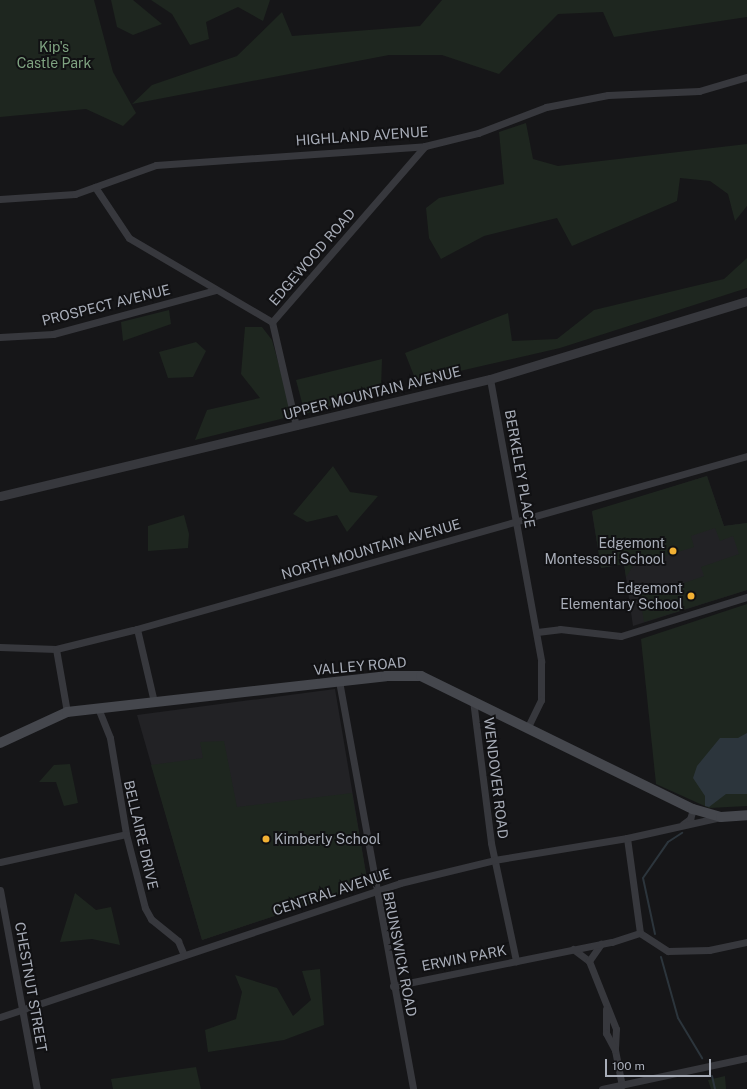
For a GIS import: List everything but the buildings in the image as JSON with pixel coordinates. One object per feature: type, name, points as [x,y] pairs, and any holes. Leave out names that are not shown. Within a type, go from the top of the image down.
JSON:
[{"type":"main road","name":"VALLEY ROAD","points":[[0,743],[67,712],[339,681],[421,676],[473,700],[693,809],[721,817],[747,815]]},
{"type":"street","name":"HIGHLAND AVENUE","points":[[0,199],[75,194],[156,165],[425,146],[478,133],[546,107],[608,95],[699,91],[747,77]]},
{"type":"street","name":"EDGEWOOD ROAD","points":[[296,426],[272,322],[425,146]]},
{"type":"street","points":[[94,187],[129,238],[272,322]]},
{"type":"street","name":"PROSPECT AVENUE","points":[[0,337],[53,334],[216,290]]},
{"type":"street","name":"UPPER MOUNTAIN AVENUE","points":[[0,496],[490,379],[747,301]]},
{"type":"street","name":"BERKELEY PLACE","points":[[490,379],[537,632],[542,693],[528,727]]},
{"type":"street","name":"NORTH MOUNTAIN AVENUE","points":[[0,647],[56,649],[136,629],[747,456]]},
{"type":"street","points":[[537,632],[560,629],[621,636],[747,597]]},
{"type":"street","points":[[136,629],[154,702]]},
{"type":"street","points":[[56,649],[67,712]]},
{"type":"street","name":"BRUNSWICK ROAD","points":[[339,681],[375,890],[413,1089]]},
{"type":"street","name":"WENDOVER ROAD","points":[[473,700],[494,860]]},
{"type":"street","name":"BELLAIRE DRIVE","points":[[98,708],[110,738],[126,834],[151,919],[178,940],[184,955]]},
{"type":"street","points":[[681,826],[690,819],[693,809]]},
{"type":"street","name":"CENTRAL AVENUE","points":[[0,1017],[375,890],[494,860],[627,838],[721,817]]},
{"type":"street","points":[[0,862],[126,834]]},
{"type":"street","points":[[627,838],[640,932],[668,951],[709,950],[747,942]]},
{"type":"street","name":"ERWIN PARK","points":[[494,860],[516,961]]},
{"type":"street","name":"CHESTNUT STREET","points":[[0,890],[37,1089]]},
{"type":"street","name":"ERWIN PARK","points":[[393,986],[602,944],[640,932]]},
{"type":"street","points":[[589,961],[602,944]]},
{"type":"street","points":[[573,949],[589,961],[606,1008],[617,1032],[615,1050]]},
{"type":"street","points":[[606,1008],[606,1033],[615,1050],[622,1085]]},
{"type":"street","points":[[602,1089],[747,1058]]},
{"type":"shaded area","name":"Edgemont Montessori School","points":[[707,476],[724,526],[747,523],[747,590],[633,626],[624,564],[601,568],[592,512]]},
{"type":"shaded area","name":"Kimberly School","points":[[335,689],[368,885],[202,940],[137,715]]},
{"type":"shaded area","points":[[747,733],[747,794],[726,794],[709,807],[705,806],[705,796],[693,778],[697,766],[720,738],[738,738]]},
{"type":"green space","name":"Kip's Castle Park","points":[[0,0],[94,0],[113,72],[136,113],[123,126],[86,109],[0,117]]},
{"type":"green space","points":[[111,0],[133,0],[162,24],[133,35],[117,27]]},
{"type":"green space","points":[[151,0],[270,0],[263,21],[238,7],[206,22],[209,39],[190,45],[172,14]]},
{"type":"green space","points":[[442,0],[747,0],[747,17],[614,37],[603,12],[558,14],[499,74],[442,55],[389,55],[132,104],[152,85],[237,56],[282,12],[292,36],[420,26]]},
{"type":"green space","points":[[526,123],[533,159],[558,166],[747,144],[747,206],[735,221],[728,194],[710,181],[680,178],[677,201],[572,246],[557,218],[484,236],[441,259],[429,238],[426,208],[439,198],[504,184],[499,132]]},
{"type":"green space","points":[[747,258],[747,288],[560,348],[416,381],[405,353],[508,313],[512,341],[557,339],[594,310],[724,279]]},
{"type":"green space","points":[[169,310],[171,324],[123,341],[121,322]]},
{"type":"green space","points":[[245,327],[262,327],[272,340],[293,416],[195,440],[207,410],[260,398],[241,374]]},
{"type":"green space","points":[[196,342],[206,351],[193,377],[168,378],[159,352]]},
{"type":"green space","points":[[382,359],[381,389],[305,414],[296,380]]},
{"type":"green space","points":[[333,466],[350,492],[378,496],[347,532],[337,515],[307,522],[293,514]]},
{"type":"green space","name":"Edgemont Montessori School","points":[[707,476],[724,526],[747,523],[747,590],[644,622],[640,597],[645,589],[661,584],[664,590],[704,576],[701,567],[739,554],[733,536],[720,541],[715,528],[691,536],[694,547],[633,566],[626,577],[624,564],[601,568],[592,511]]},
{"type":"green space","points":[[184,515],[189,534],[188,548],[148,551],[148,526]]},
{"type":"green space","points":[[747,604],[747,806],[709,808],[656,784],[641,639]]},
{"type":"green space","name":"Kimberly School","points":[[224,741],[237,807],[352,793],[368,885],[202,940],[151,765],[203,758],[200,742]]},
{"type":"green space","points":[[70,764],[78,803],[64,806],[56,782],[39,782],[54,765]]},
{"type":"green space","points":[[75,893],[96,910],[111,907],[120,945],[92,939],[60,942]]},
{"type":"green space","points":[[320,969],[324,1025],[284,1040],[208,1052],[205,1030],[236,1019],[242,992],[235,975],[277,988],[293,1016],[311,1000],[302,971]]},
{"type":"green space","points":[[196,1067],[201,1089],[113,1089],[111,1079]]},
{"type":"green space","points":[[725,1076],[726,1089],[711,1089],[708,1080]]},
{"type":"waterway","points":[[655,934],[643,878],[668,842],[682,833]]},
{"type":"waterway","points":[[661,957],[678,1018],[702,1058]]},
{"type":"waterway","points":[[712,1076],[715,1089]]},
{"type":"place","name":"Edgemont Montessori School","points":[[673,551]]},
{"type":"place","name":"Edgemont Elementary School","points":[[691,596]]},
{"type":"place","name":"Kimberly School","points":[[266,839]]}]
